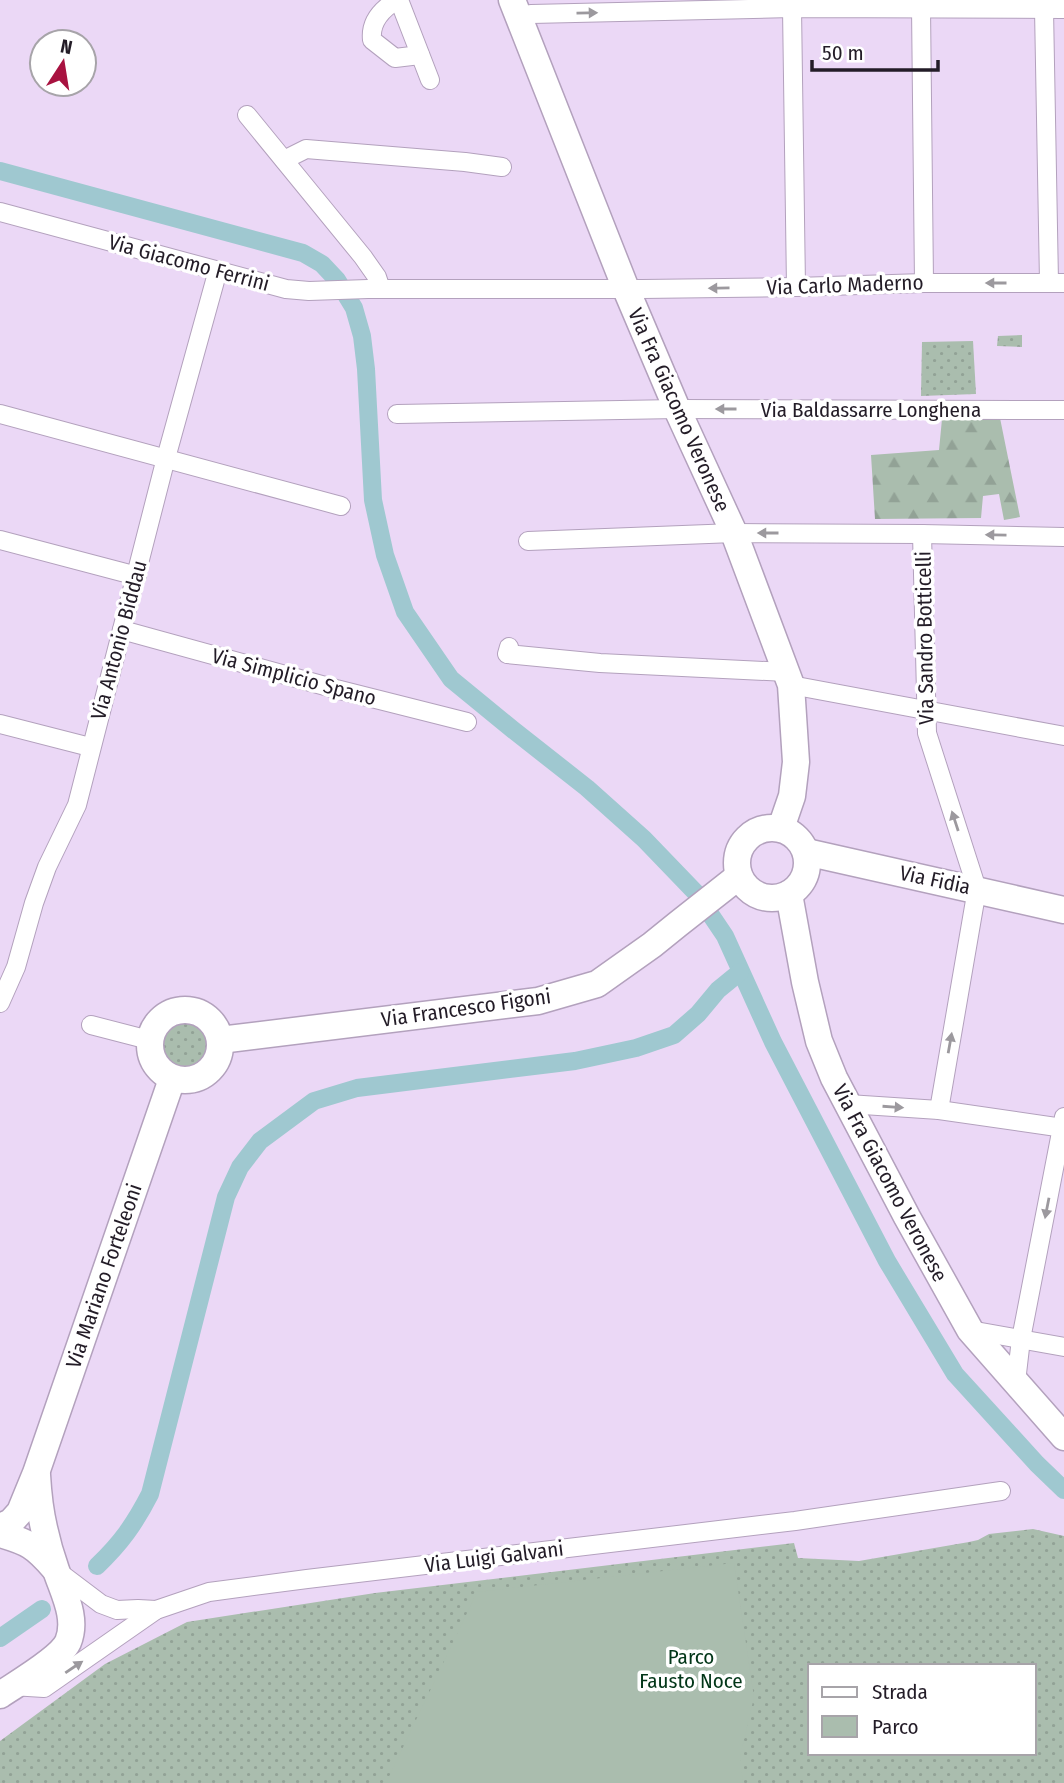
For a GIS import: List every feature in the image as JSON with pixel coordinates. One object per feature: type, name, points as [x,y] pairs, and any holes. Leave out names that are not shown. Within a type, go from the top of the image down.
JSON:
[{"type":"street","points":[[420,55],[395,58],[372,40],[371,29],[383,9],[398,0],[420,55],[430,80]]},
{"type":"street","points":[[921,7],[925,283]]},
{"type":"street","points":[[516,8],[531,14],[792,8],[1064,9]]},
{"type":"street","name":"Via Fra Giacomo Veronese","points":[[516,8],[626,289],[734,533],[789,679],[796,762],[792,796],[781,828]]},
{"type":"street","points":[[792,8],[796,287]]},
{"type":"street","points":[[1044,9],[1057,283]]},
{"type":"street","points":[[247,116],[363,257],[377,277],[374,289]]},
{"type":"street","points":[[284,160],[306,149],[502,167]]},
{"type":"street","name":"Via Giacomo Ferrini","points":[[0,212],[286,289],[374,289]]},
{"type":"street","name":"Via Antonio Biddau","points":[[0,1003],[16,967],[47,867],[77,805],[166,458],[218,270]]},
{"type":"street","name":"Via Carlo Maderno","points":[[374,289],[626,289],[1057,283]]},
{"type":"street","name":"Via Baldassarre Longhena","points":[[397,414],[677,409],[1064,410]]},
{"type":"street","points":[[0,414],[341,506]]},
{"type":"street","points":[[528,541],[734,533],[1064,537]]},
{"type":"street","name":"Via Sandro Botticelli","points":[[922,534],[927,733],[977,889],[939,1110]]},
{"type":"street","points":[[0,540],[137,576]]},
{"type":"street","name":"Via Simplicio Spano","points":[[122,630],[467,722]]},
{"type":"street","points":[[509,647],[507,654],[789,679],[926,710],[1064,736]]},
{"type":"street","points":[[0,724],[90,747]]},
{"type":"street","points":[[781,828],[800,841],[806,852],[808,864],[805,876],[799,887],[789,894],[765,898],[745,886],[730,883],[742,844],[749,835],[759,830],[781,828]]},
{"type":"street","name":"Via Fidia","points":[[806,852],[1064,910]]},
{"type":"street","name":"Via Francesco Figoni","points":[[220,1040],[538,1001],[597,984],[652,945],[730,883]]},
{"type":"street","name":"Via Fra Giacomo Veronese","points":[[789,894],[819,1041],[834,1078],[970,1330],[1064,1437]]},
{"type":"street","points":[[179,1010],[201,1013],[217,1029],[220,1040],[220,1052],[215,1064],[197,1079],[172,1079],[154,1063],[150,1052],[149,1040],[159,1020],[179,1010]]},
{"type":"street","points":[[92,1025],[149,1040]]},
{"type":"street","name":"Via Mariano Forteleoni","points":[[0,1527],[11,1522],[20,1512],[36,1473],[172,1079]]},
{"type":"street","points":[[848,1104],[939,1110],[1064,1124],[1021,1339],[1016,1382]]},
{"type":"street","points":[[970,1330],[1064,1347]]},
{"type":"street","name":"Via Mariano Forteleoni","points":[[36,1473],[39,1505],[55,1569]]},
{"type":"street","name":"Via Luigi Galvani","points":[[6,1691],[44,1688],[156,1610],[209,1592],[782,1522],[1001,1491]]},
{"type":"street","points":[[0,1534],[39,1550],[55,1569],[101,1604],[117,1610],[156,1610]]},
{"type":"street","name":"Via Luigi Galvani","points":[[6,1691],[56,1657],[67,1643],[71,1623],[69,1604],[55,1569]]},
{"type":"green space","points":[[1022,335],[1022,347],[997,346],[998,336]]},
{"type":"green space","points":[[973,341],[976,394],[921,396],[922,342]]},
{"type":"green space","points":[[1000,418],[1020,517],[1004,520],[999,494],[983,496],[981,518],[875,519],[871,455],[939,450],[942,419]]},
{"type":"green space","points":[[185,1019],[204,1026],[211,1045],[204,1064],[185,1071],[166,1064],[159,1045],[166,1026]]},
{"type":"green space","name":"Parco Fausto Noce","points":[[1033,1529],[1064,1536],[1064,1783],[0,1783],[0,1741],[105,1664],[187,1622],[375,1593],[794,1543],[798,1558],[859,1561],[978,1540],[989,1534]]},
{"type":"green space","points":[[734,1563],[754,1697],[740,1757],[743,1783],[386,1783],[477,1592]]},
{"type":"waterway","points":[[0,171],[303,253],[322,264],[337,280],[354,308],[362,336],[373,500],[385,555],[405,612],[451,679],[587,788],[644,839],[696,893],[725,936],[773,1042],[887,1261],[955,1374],[1064,1490]]},
{"type":"waterway","points":[[97,1566],[126,1533],[150,1494],[226,1197],[240,1167],[260,1141],[314,1101],[357,1088],[575,1061],[636,1048],[674,1035],[698,1014],[718,990],[740,972]]},
{"type":"waterway","points":[[0,1638],[42,1609]]}]
